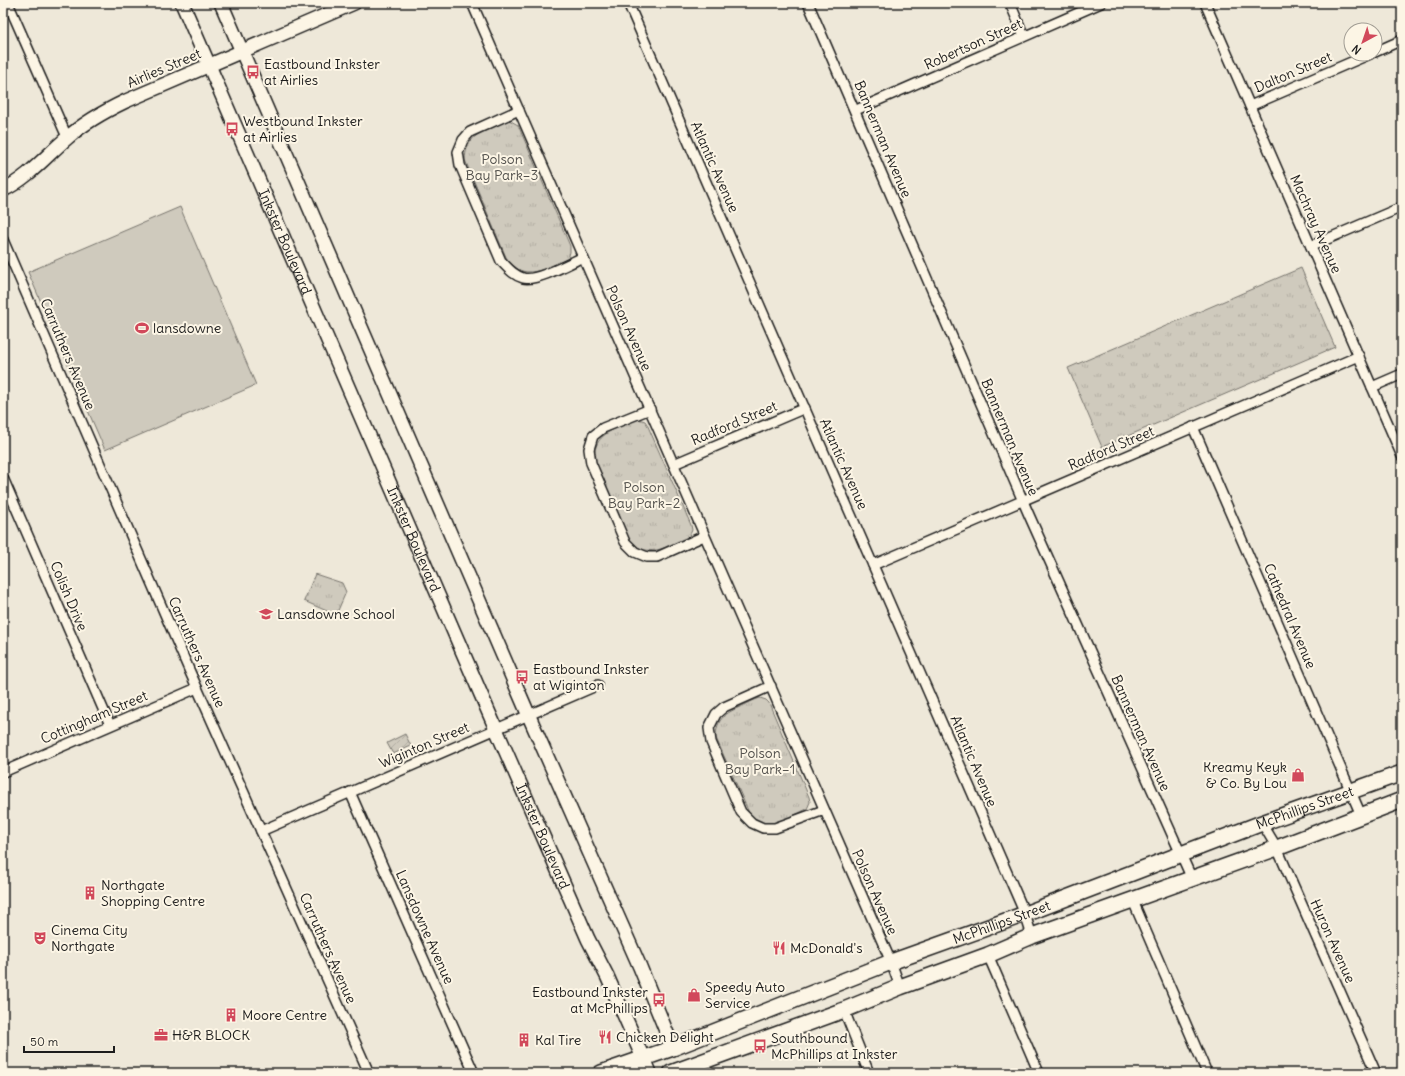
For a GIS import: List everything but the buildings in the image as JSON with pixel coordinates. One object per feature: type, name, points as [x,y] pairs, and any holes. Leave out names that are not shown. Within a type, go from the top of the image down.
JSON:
[{"type":"main road","name":"Inkster Boulevard","points":[[182,3],[496,729],[588,939],[607,976],[649,1073]]},
{"type":"main road","points":[[221,3],[529,716],[640,967],[673,1048],[678,1072]]},
{"type":"main road","name":"Airlies Street","points":[[3,190],[29,173],[67,137],[101,114],[126,101],[210,66],[242,50],[354,3]]},
{"type":"main road","name":"McPhillips Street","points":[[601,1073],[673,1048],[891,962],[1025,914],[1350,790],[1402,773]]},
{"type":"main road","name":"McPhillips Street","points":[[678,1072],[988,955],[1032,936],[1133,901],[1402,800]]},
{"type":"street","points":[[8,3],[67,137]]},
{"type":"street","name":"Polson Avenue","points":[[472,3],[674,464],[704,536],[771,686],[891,962],[900,987]]},
{"type":"street","name":"Atlantic Avenue","points":[[628,3],[874,565],[1025,914],[1032,936]]},
{"type":"street","name":"Bannerman Avenue","points":[[808,3],[856,110],[1022,501],[1192,879]]},
{"type":"street","points":[[1010,3],[1024,36]]},
{"type":"street","name":"Robertson Street","points":[[856,110],[1101,3]]},
{"type":"street","name":"Machray Avenue","points":[[1205,3],[1402,456]]},
{"type":"street","points":[[1383,48],[1402,40]]},
{"type":"street","name":"Dalton Street","points":[[1250,106],[1352,62]]},
{"type":"street","points":[[519,110],[470,132],[463,140],[458,152],[460,165],[502,261],[513,273],[523,278],[534,279],[584,258]]},
{"type":"street","points":[[1311,246],[1402,207]]},
{"type":"street","name":"Carruthers Avenue","points":[[3,240],[197,688],[369,1073]]},
{"type":"street","name":"Radford Street","points":[[874,565],[1359,356]]},
{"type":"street","points":[[1372,387],[1402,374]]},
{"type":"street","name":"Radford Street","points":[[674,464],[805,408]]},
{"type":"street","points":[[650,409],[603,428],[593,436],[589,449],[591,463],[625,542],[635,552],[646,556],[658,556],[704,536]]},
{"type":"street","name":"Cathedral Avenue","points":[[1193,427],[1361,815]]},
{"type":"street","name":"Colish Drive","points":[[3,478],[110,725]]},
{"type":"street","name":"Wiginton Street","points":[[261,831],[598,685]]},
{"type":"street","points":[[771,686],[724,707],[716,714],[709,728],[711,742],[741,812],[752,823],[763,828],[775,828],[824,810]]},
{"type":"street","name":"Cottingham Street","points":[[3,772],[197,688]]},
{"type":"street","name":"Lansdowne Avenue","points":[[350,792],[474,1073]]},
{"type":"street","name":"Huron Avenue","points":[[1262,823],[1277,848],[1376,1073]]},
{"type":"street","points":[[1133,901],[1207,1073]]},
{"type":"street","points":[[988,955],[1039,1073]]},
{"type":"street","points":[[844,1010],[869,1073]]},
{"type":"green space","name":"Polson Bay Park–3","points":[[509,120],[518,125],[570,246],[568,259],[535,272],[519,270],[512,265],[506,257],[465,160],[467,148],[472,139],[480,133]]},
{"type":"green space","name":"lansdowne","points":[[180,207],[256,385],[105,450],[28,272]]},
{"type":"green space","points":[[1301,268],[1335,347],[1102,447],[1068,368]]},
{"type":"green space","name":"Polson Bay Park–2","points":[[638,419],[645,421],[647,424],[692,530],[689,537],[672,545],[656,550],[641,549],[627,536],[594,458],[596,446],[601,438],[620,426]]},
{"type":"green space","points":[[315,574],[342,583],[346,592],[336,615],[304,601]]},
{"type":"green space","name":"Polson Bay Park–1","points":[[760,698],[769,703],[810,802],[807,809],[784,820],[772,823],[761,822],[750,815],[716,738],[716,731],[723,717],[731,711]]},
{"type":"green space","points":[[405,734],[411,746],[393,754],[387,743]]},
{"type":"place","name":"Eastbound Inkster at Airlies","points":[[253,72]]},
{"type":"place","name":"Westbound Inkster at Airlies","points":[[232,129]]},
{"type":"place","name":"lansdowne","points":[[142,328]]},
{"type":"place","name":"Lansdowne School","points":[[266,614]]},
{"type":"place","name":"Eastbound Inkster at Wiginton","points":[[522,677]]},
{"type":"place","name":"Kreamy Keyk & Co. By Lou","points":[[1298,775]]},
{"type":"place","name":"Northgate Shopping Centre","points":[[90,893]]},
{"type":"place","name":"Cinema City Northgate","points":[[40,938]]},
{"type":"place","name":"McDonald's","points":[[779,948]]},
{"type":"place","name":"Speedy Auto Service","points":[[694,995]]},
{"type":"place","name":"Eastbound Inkster at McPhillips","points":[[659,1000]]},
{"type":"place","name":"Moore Centre","points":[[231,1015]]},
{"type":"place","name":"H&R BLOCK","points":[[161,1035]]},
{"type":"place","name":"Chicken Delight","points":[[605,1037]]},
{"type":"place","name":"Kal Tire","points":[[524,1040]]},
{"type":"place","name":"Southbound McPhillips at Inkster","points":[[760,1046]]}]
